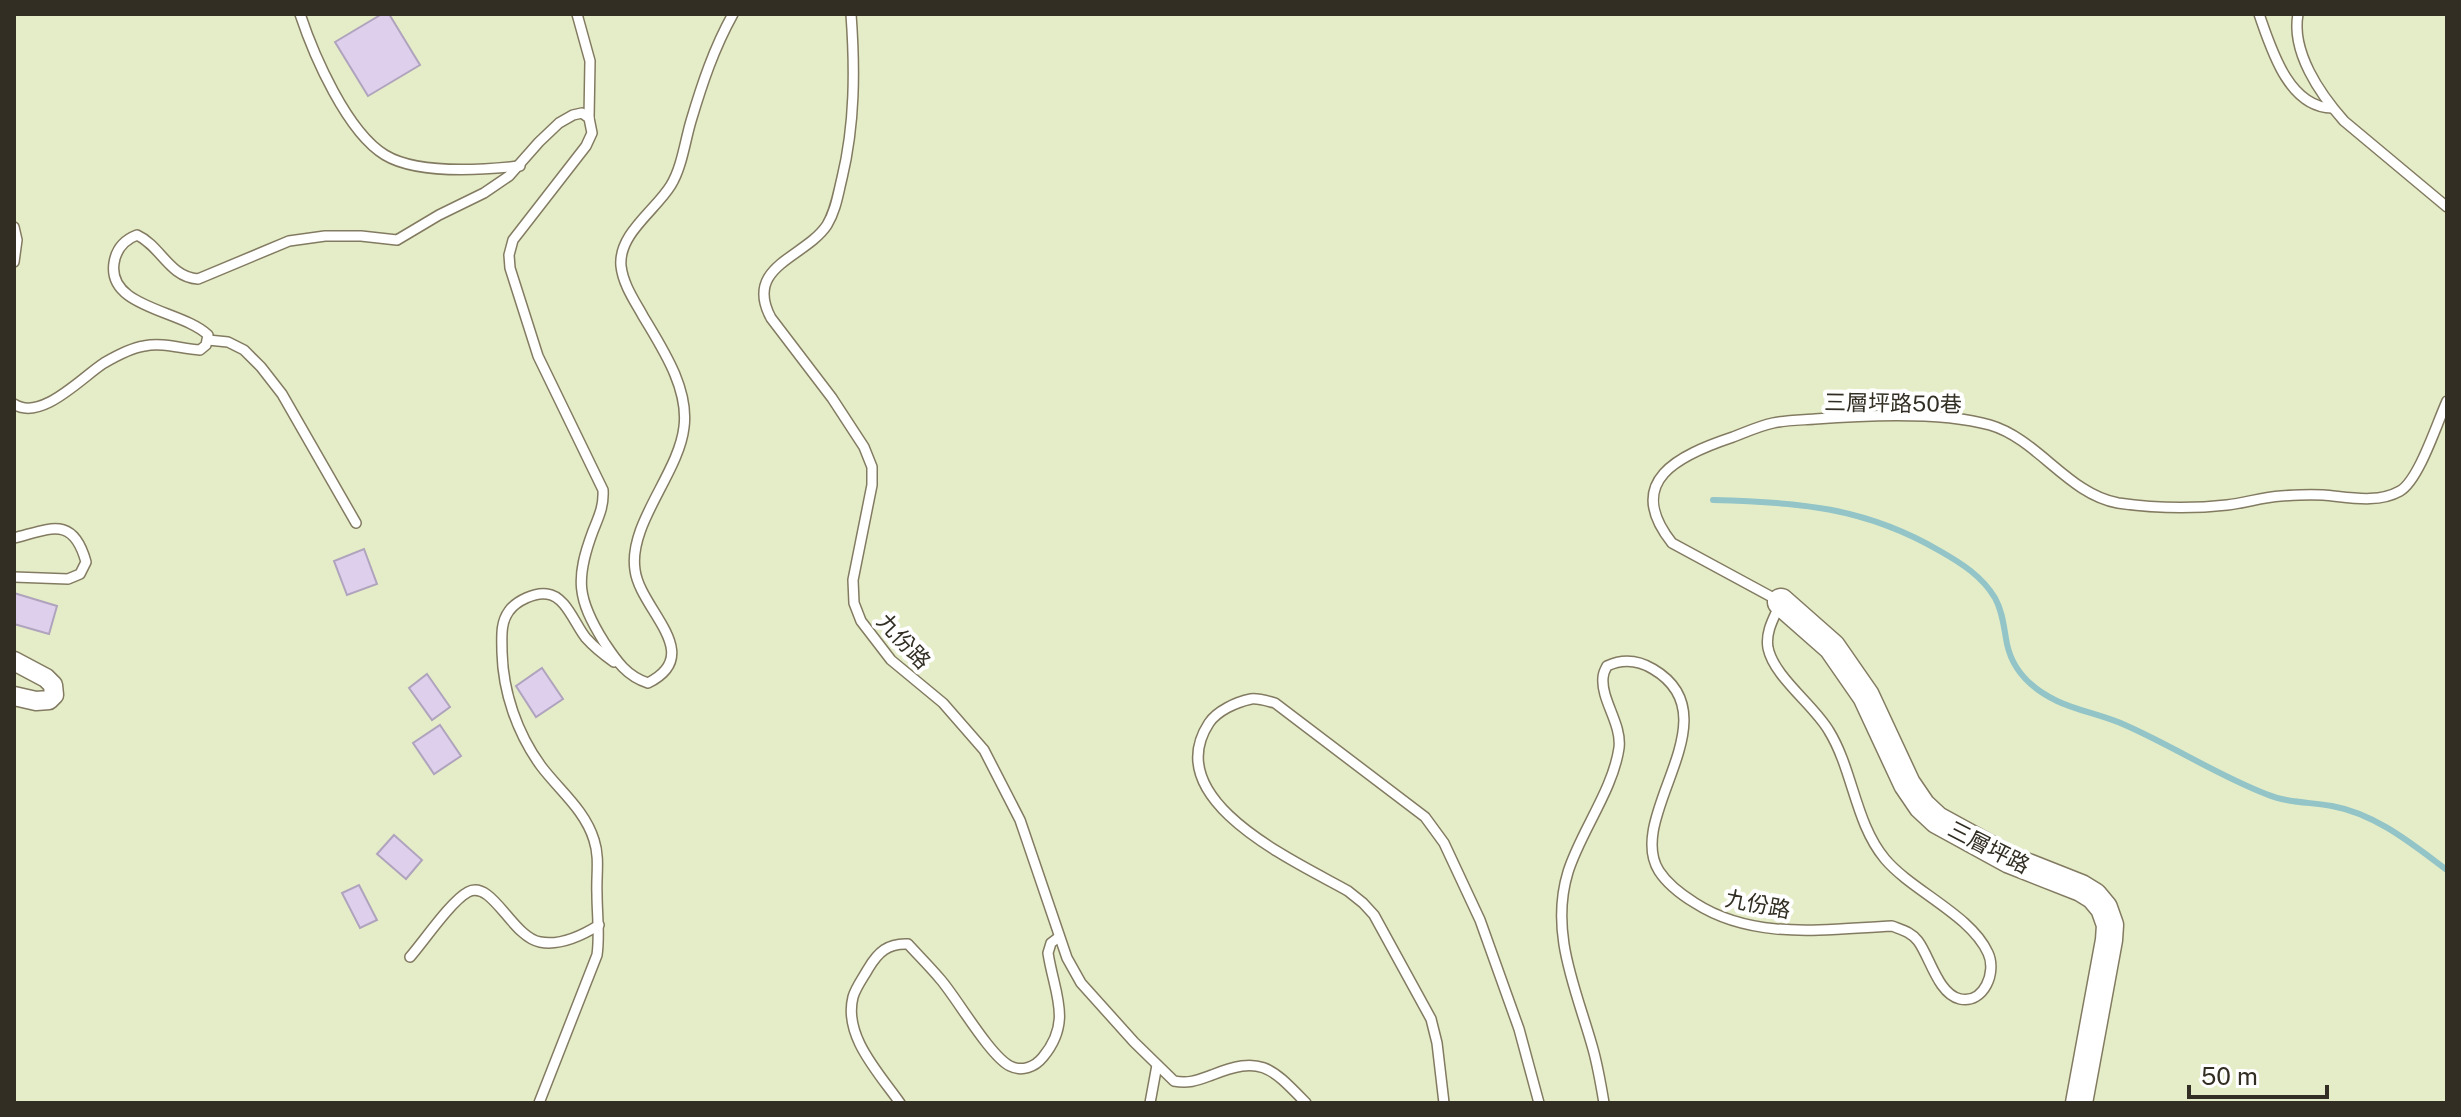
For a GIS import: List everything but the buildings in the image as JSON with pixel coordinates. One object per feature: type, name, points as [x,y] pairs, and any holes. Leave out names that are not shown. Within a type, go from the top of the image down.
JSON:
[{"type":"street","name":"三層坪路","points":[[1781,602],[1832,647],[1866,696],[1907,784],[1922,806],[1937,820],[2010,860],[2081,888],[2094,896],[2104,908],[2110,925],[2109,940],[2079,1103]]},
{"type":"street","points":[[14,661],[46,678],[53,685],[54,695],[49,700],[36,701],[14,696]]},
{"type":"lane","points":[[300,14],[314,53],[345,111],[365,138],[386,156],[418,166],[443,169],[520,166]]},
{"type":"lane","points":[[577,14],[590,61],[589,118],[592,133],[586,146],[513,240],[509,255],[510,268],[538,356],[603,490],[604,507],[584,560],[580,590],[588,617],[618,664],[624,668]]},
{"type":"lane","points":[[539,1103],[597,955],[597,853],[594,839],[575,805],[540,764],[512,709],[503,672],[502,628],[516,604],[548,594],[562,602],[587,638],[602,653],[636,679],[648,683],[661,677],[671,665],[669,638],[643,590],[635,562],[640,535],[677,456],[685,407],[674,374],[628,291],[621,266],[623,249],[631,233],[673,182],[702,84],[719,39],[733,14]]},
{"type":"lane","name":"九份路","points":[[851,14],[852,112],[847,158],[835,208],[816,238],[770,274],[763,290],[764,305],[771,318],[832,398],[864,447],[872,467],[872,485],[853,580],[854,603],[861,621],[891,660],[943,703],[984,750],[1020,820],[1067,958],[1098,1005],[1174,1081],[1187,1083],[1237,1065],[1255,1064],[1273,1072],[1306,1103]]},
{"type":"lane","points":[[2259,14],[2272,51],[2293,87],[2306,101],[2320,108],[2332,108]]},
{"type":"lane","points":[[2298,14],[2296,24],[2301,52],[2315,83],[2332,108],[2447,207]]},
{"type":"lane","points":[[14,404],[27,410],[41,407],[104,363],[145,345],[200,350],[208,340],[203,330],[127,296],[119,288],[113,271],[115,257],[128,239],[137,235],[148,240],[177,273],[198,279],[289,241],[349,236],[397,240],[509,176],[559,123],[582,113],[589,118]]},
{"type":"lane","points":[[14,227],[17,240],[14,262]]},
{"type":"lane","points":[[208,340],[228,342],[244,350],[261,367],[282,394],[356,523]]},
{"type":"lane","name":"三層坪路50巷","points":[[1781,602],[1672,543],[1661,528],[1654,512],[1653,496],[1657,480],[1678,459],[1710,444],[1774,422],[1853,416],[1927,418],[1993,426],[2022,441],[2088,492],[2115,502],[2160,507],[2225,505],[2279,496],[2320,495],[2361,499],[2401,491],[2415,478],[2447,401]]},
{"type":"lane","points":[[14,538],[47,527],[60,529],[72,535],[82,547],[86,562],[80,574],[68,579],[14,577]]},
{"type":"lane","name":"九份路","points":[[1604,1103],[1593,1050],[1563,951],[1561,914],[1562,891],[1569,868],[1590,826],[1619,748],[1618,730],[1603,678],[1607,666],[1616,662],[1637,661],[1655,670],[1673,686],[1682,701],[1685,715],[1681,738],[1653,830],[1651,852],[1659,870],[1678,892],[1730,921],[1779,931],[1892,926],[1908,932],[1917,939],[1943,987],[1956,998],[1972,999],[1981,995],[1989,980],[1990,955],[1981,941],[1884,858],[1870,834],[1828,728],[1778,668],[1769,651],[1768,636],[1781,602]]},
{"type":"lane","points":[[1444,1103],[1441,1065],[1431,1019],[1374,915],[1348,891],[1244,830],[1217,805],[1200,773],[1198,747],[1210,721],[1231,705],[1253,699],[1275,703],[1425,817],[1444,843],[1480,920],[1519,1029],[1539,1103]]},
{"type":"lane","points":[[410,957],[453,905],[465,893],[474,890],[490,895],[515,926],[537,942],[568,939],[585,934],[599,925]]},
{"type":"lane","points":[[900,1103],[859,1043],[852,1016],[854,993],[871,964],[885,949],[895,944],[908,944],[942,980],[984,1039],[1008,1065],[1019,1069],[1032,1067],[1042,1059],[1059,1029],[1061,1014],[1048,953],[1051,943],[1059,937]]},
{"type":"lane","points":[[1150,1103],[1157,1065]]},
{"type":"green space","points":[[14,14],[2447,14],[2447,1103],[14,1103]]},
{"type":"waterway","points":[[1713,500],[1802,505],[1830,510],[1858,516],[1912,536],[1956,560],[1984,583],[2000,609],[2014,663],[2032,685],[2048,696],[2125,725],[2266,794],[2290,801],[2332,806],[2364,816],[2393,831],[2447,870]]}]
